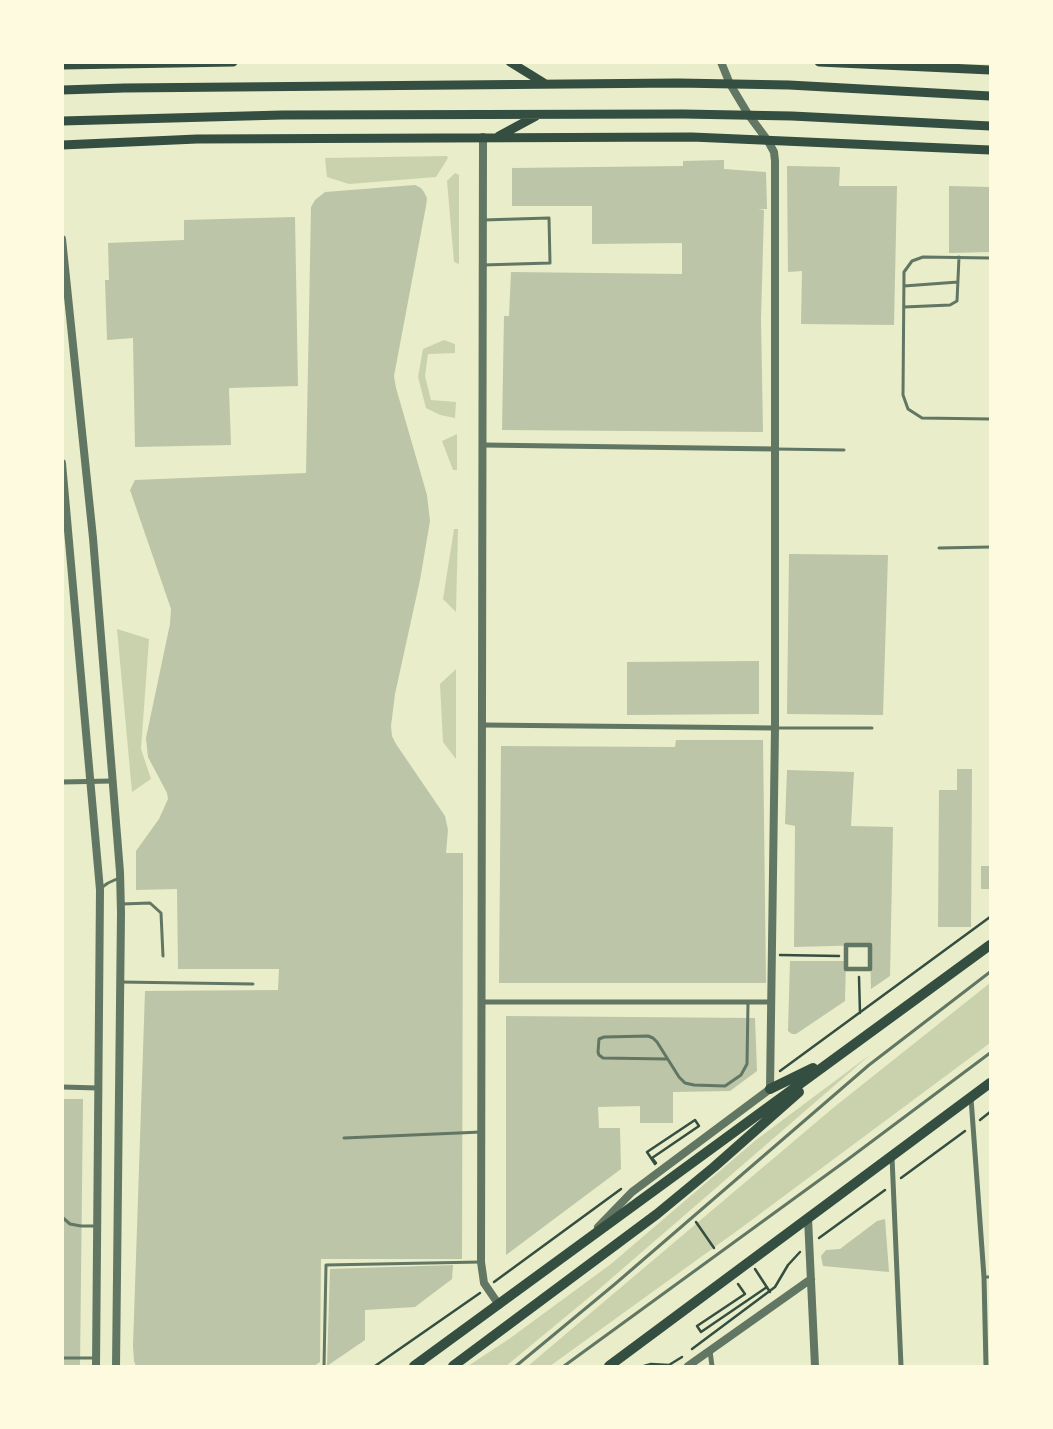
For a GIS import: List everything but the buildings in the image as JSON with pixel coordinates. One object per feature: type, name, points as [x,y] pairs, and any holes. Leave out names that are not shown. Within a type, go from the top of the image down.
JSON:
[{"type":"highway","points":[[414,1366],[990,945]]},
{"type":"highway","points":[[770,1089],[839,1056]]},
{"type":"highway","points":[[453,1366],[657,1214],[714,1167],[839,1056]]},
{"type":"highway","points":[[611,1366],[990,1083]]},
{"type":"main road","points":[[62,65],[233,62]]},
{"type":"main road","points":[[510,62],[544,83]]},
{"type":"main road","points":[[819,62],[909,64],[990,70]]},
{"type":"main road","points":[[62,90],[544,83],[730,84],[990,96]]},
{"type":"main road","points":[[62,120],[282,114],[748,114],[990,126]]},
{"type":"main road","points":[[497,138],[539,114]]},
{"type":"main road","points":[[62,144],[197,139],[692,137],[990,150]]},
{"type":"street","points":[[578,1247],[632,1192],[770,1089],[775,728],[775,161],[774,152],[768,141],[748,114],[730,84],[721,62]]},
{"type":"street","points":[[483,137],[481,1262],[484,1283],[499,1305]]},
{"type":"street","points":[[62,239],[93,538],[120,878],[116,1366]]},
{"type":"street","points":[[483,445],[775,449]]},
{"type":"street","points":[[62,462],[100,890],[96,1366]]},
{"type":"street","points":[[483,725],[775,728]]},
{"type":"street","points":[[62,782],[112,781]]},
{"type":"street","points":[[846,945],[870,945],[870,969],[858,969],[846,969],[846,945]]},
{"type":"street","points":[[482,1002],[771,1002]]},
{"type":"street","points":[[62,1087],[98,1088]]},
{"type":"street","points":[[971,1097],[984,1277],[986,1366]]},
{"type":"street","points":[[892,1157],[901,1366]]},
{"type":"street","points":[[808,1218],[815,1366]]},
{"type":"street","points":[[688,1366],[811,1279]]},
{"type":"street","points":[[710,1351],[712,1366]]},
{"type":"lane","points":[[483,220],[549,218],[550,263],[483,266]]},
{"type":"lane","points":[[990,258],[924,257],[912,261],[904,272],[903,395],[908,410],[922,418],[990,419]]},
{"type":"lane","points":[[904,307],[950,305],[957,301],[959,258]]},
{"type":"lane","points":[[904,286],[958,282]]},
{"type":"lane","points":[[775,449],[844,450]]},
{"type":"lane","points":[[939,548],[990,548]]},
{"type":"lane","points":[[775,728],[872,728]]},
{"type":"lane","points":[[100,890],[108,883],[120,878]]},
{"type":"lane","points":[[121,904],[150,903],[161,913],[163,956]]},
{"type":"lane","points":[[516,1366],[616,1284],[869,1065],[990,972]]},
{"type":"lane","points":[[120,982],[253,984]]},
{"type":"lane","points":[[667,1059],[603,1058],[598,1052],[599,1039],[604,1037],[650,1037],[657,1042],[681,1080],[689,1085],[724,1086],[733,1082],[744,1072],[747,1064],[748,1002]]},
{"type":"lane","points":[[564,1366],[839,1166],[990,1053]]},
{"type":"lane","points":[[344,1138],[481,1132]]},
{"type":"lane","points":[[62,1217],[70,1224],[97,1226]]},
{"type":"lane","points":[[324,1366],[326,1265],[481,1262]]},
{"type":"lane","points":[[984,1277],[990,1277]]},
{"type":"lane","points":[[62,1358],[96,1358]]},
{"type":"path","points":[[783,1068],[990,916]]},
{"type":"path","points":[[772,955],[846,957]]},
{"type":"path","points":[[858,969],[860,1013]]},
{"type":"path","points":[[822,1236],[990,1112]]},
{"type":"path","points":[[647,1152],[695,1120],[699,1126],[652,1158],[658,1166]]},
{"type":"path","points":[[696,1222],[717,1254]]},
{"type":"path","points":[[690,1351],[770,1292],[779,1282],[796,1255]]},
{"type":"path","points":[[750,1262],[778,1302]]},
{"type":"path","points":[[734,1278],[745,1294],[697,1326],[701,1332],[767,1287]]},
{"type":"path","points":[[375,1366],[466,1302]]},
{"type":"path","points":[[644,1366],[651,1364],[669,1365],[682,1357]]},
{"type":"green space","points":[[447,156],[448,158],[436,177],[349,184],[327,177],[325,158]]},
{"type":"green space","points":[[455,173],[459,175],[459,264],[454,262],[447,181]]},
{"type":"green space","points":[[444,340],[455,344],[455,353],[428,354],[425,376],[431,400],[456,402],[455,418],[440,415],[426,408],[418,377],[423,349]]},
{"type":"green space","points":[[457,434],[457,470],[453,470],[442,441]]},
{"type":"green space","points":[[454,529],[458,529],[456,612],[443,599]]},
{"type":"green space","points":[[117,629],[149,639],[141,749],[151,779],[132,792]]},
{"type":"green space","points":[[456,669],[456,759],[443,742],[440,684]]},
{"type":"green space","points":[[990,983],[990,1043],[741,1228],[550,1366],[528,1366],[833,1108]]},
{"type":"green space","points":[[871,1054],[598,1290],[506,1366],[468,1366],[509,1339],[611,1264],[756,1140]]}]
